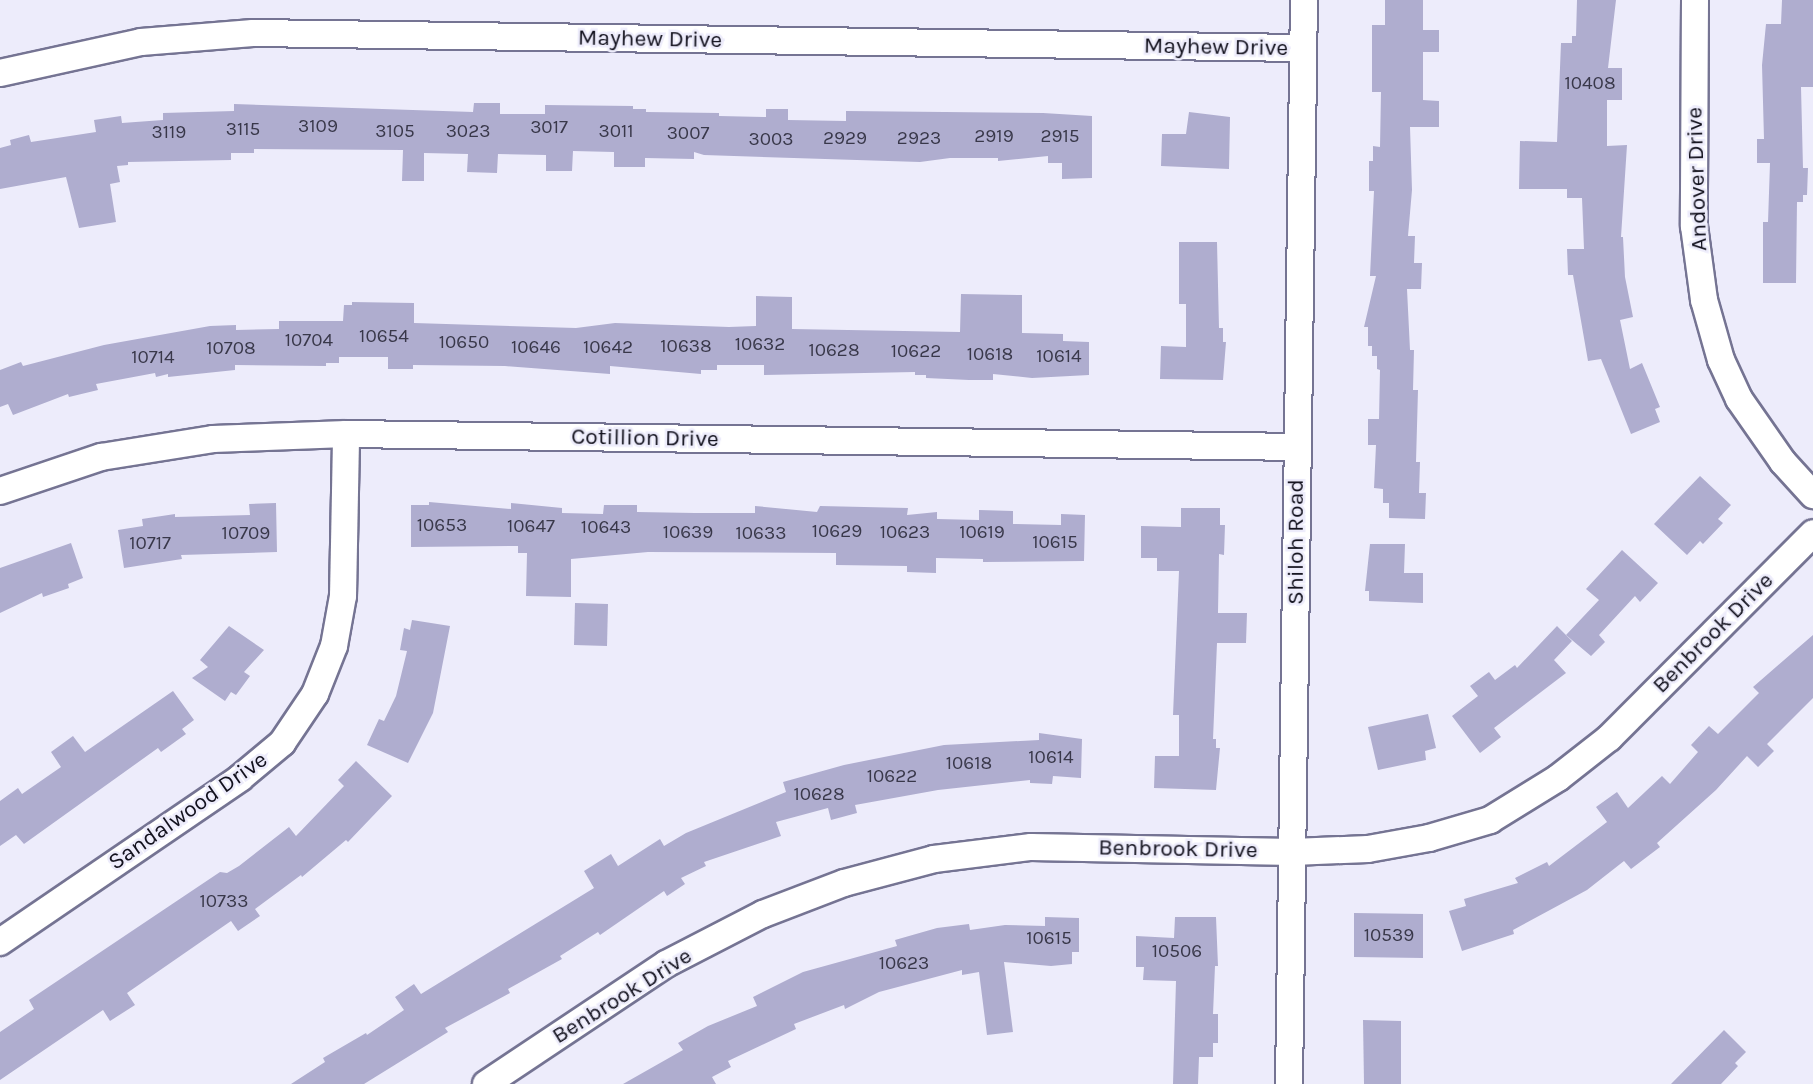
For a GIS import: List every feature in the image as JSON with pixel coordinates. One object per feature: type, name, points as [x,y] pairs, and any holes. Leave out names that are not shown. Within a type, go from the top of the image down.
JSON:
[{"type":"street","name":"Shiloh Road","points":[[1289,1084],[1304,0]]},
{"type":"street","name":"Andover Drive","points":[[1695,0],[1694,226],[1704,300],[1721,360],[1740,398],[1783,461],[1813,495]]},
{"type":"street","name":"Mayhew Drive","points":[[0,73],[141,42],[253,33],[1303,48]]},
{"type":"street","name":"Cotillion Drive","points":[[0,492],[101,457],[214,439],[346,434],[1297,447]]},
{"type":"street","name":"Sandalwood Drive","points":[[0,942],[240,778],[282,743],[315,694],[334,646],[343,596],[346,434]]},
{"type":"street","name":"Benbrook Drive","points":[[486,1084],[666,964],[763,914],[844,883],[934,859],[1031,847],[1293,852],[1367,849],[1429,838],[1490,820],[1558,778],[1609,738],[1813,533]]},
{"type":"building","points":[[1385,0],[1423,0],[1423,30],[1439,30],[1439,52],[1423,52],[1423,100],[1439,101],[1439,127],[1410,127],[1412,190],[1408,236],[1415,236],[1414,263],[1422,263],[1421,289],[1407,289],[1410,350],[1414,350],[1413,390],[1418,390],[1416,462],[1420,462],[1419,493],[1426,493],[1425,519],[1389,518],[1389,503],[1383,503],[1383,489],[1374,488],[1376,445],[1368,445],[1368,419],[1379,419],[1380,370],[1377,369],[1377,356],[1372,356],[1372,346],[1368,346],[1368,327],[1364,327],[1376,276],[1370,276],[1374,191],[1369,191],[1369,161],[1373,161],[1373,146],[1380,147],[1381,92],[1372,92],[1372,25],[1385,25]]},
{"type":"building","points":[[1577,0],[1616,0],[1608,68],[1622,68],[1622,100],[1607,100],[1607,146],[1627,145],[1621,237],[1633,317],[1620,320],[1630,369],[1642,363],[1660,407],[1655,409],[1660,422],[1631,434],[1601,359],[1588,361],[1573,275],[1568,275],[1567,249],[1584,249],[1582,198],[1567,198],[1567,189],[1519,189],[1520,141],[1557,142],[1561,43],[1572,43],[1572,36],[1576,36]]},
{"type":"building","points":[[1782,0],[1813,0],[1813,87],[1801,87],[1803,168],[1808,168],[1807,195],[1803,195],[1803,202],[1797,202],[1796,283],[1763,283],[1763,222],[1768,222],[1770,163],[1757,163],[1757,139],[1764,139],[1762,65],[1766,24],[1781,24]]},
{"type":"building","points":[[474,103],[500,103],[500,114],[545,114],[545,105],[633,106],[633,109],[646,109],[646,112],[766,117],[766,109],[788,109],[788,120],[846,121],[846,111],[1092,116],[1092,178],[1062,179],[1062,163],[1048,163],[1048,156],[998,161],[998,158],[950,158],[920,162],[704,155],[694,152],[694,159],[645,158],[645,167],[614,167],[614,152],[573,151],[572,171],[546,171],[546,155],[498,154],[497,173],[467,172],[468,154],[424,153],[424,181],[402,181],[403,150],[254,149],[254,153],[231,153],[231,160],[128,162],[128,165],[117,166],[120,182],[110,184],[116,222],[79,228],[66,177],[0,189],[0,148],[11,145],[10,140],[29,135],[31,142],[96,132],[94,120],[121,116],[122,123],[163,120],[163,113],[234,111],[234,104],[473,112]]},
{"type":"building","points":[[1189,112],[1230,117],[1229,169],[1161,166],[1162,134],[1186,134]]},
{"type":"building","points":[[1179,242],[1217,242],[1219,328],[1223,328],[1223,342],[1226,342],[1223,380],[1160,379],[1161,346],[1186,347],[1186,304],[1179,304]]},
{"type":"building","points":[[961,294],[1022,295],[1022,333],[1063,334],[1063,341],[1089,342],[1089,375],[1032,378],[993,374],[993,380],[969,380],[926,378],[926,375],[915,375],[915,372],[764,375],[764,365],[717,365],[717,370],[701,370],[701,374],[610,366],[610,374],[505,366],[413,365],[413,369],[388,369],[388,357],[339,357],[339,363],[326,363],[326,366],[235,365],[235,370],[168,377],[168,374],[156,377],[155,373],[96,384],[98,390],[69,397],[68,394],[13,415],[8,404],[0,407],[0,370],[21,362],[23,366],[104,345],[210,326],[236,325],[236,330],[279,329],[279,321],[343,321],[344,305],[352,305],[352,302],[414,303],[414,323],[576,328],[615,323],[729,327],[756,326],[756,296],[792,297],[792,329],[960,332]]},
{"type":"building","points":[[1700,476],[1731,505],[1718,519],[1723,523],[1703,544],[1700,541],[1687,555],[1654,524]]},
{"type":"building","points":[[429,502],[511,509],[511,503],[562,508],[562,513],[603,514],[604,505],[637,505],[637,512],[695,513],[755,513],[755,506],[817,512],[820,506],[908,508],[907,515],[937,512],[937,519],[979,520],[979,510],[1013,511],[1013,524],[1061,525],[1061,514],[1085,515],[1084,561],[983,562],[983,559],[936,558],[936,573],[907,572],[907,566],[836,565],[836,553],[648,552],[571,559],[571,597],[526,596],[527,553],[518,553],[518,546],[411,547],[411,505],[429,505]]},
{"type":"building","points":[[276,503],[277,552],[181,555],[182,559],[124,568],[118,530],[143,526],[142,519],[175,514],[175,517],[250,515],[249,504]]},
{"type":"building","points":[[1181,508],[1220,508],[1220,525],[1225,525],[1224,555],[1219,554],[1218,613],[1247,613],[1246,643],[1217,643],[1213,739],[1216,739],[1216,748],[1220,748],[1216,790],[1154,788],[1155,756],[1179,756],[1179,715],[1173,715],[1179,571],[1157,571],[1157,558],[1141,558],[1141,526],[1181,527]]},
{"type":"building","points":[[71,543],[83,578],[68,584],[69,588],[43,597],[42,593],[0,613],[0,568]]},
{"type":"building","points":[[1370,544],[1405,544],[1404,573],[1423,573],[1423,603],[1369,601],[1369,591],[1365,591]]},
{"type":"building","points":[[1622,550],[1658,583],[1640,602],[1635,596],[1599,635],[1605,642],[1591,656],[1566,635],[1599,600],[1586,589]]},
{"type":"building","points":[[575,603],[608,604],[607,646],[574,645]]},
{"type":"building","points":[[412,620],[450,626],[433,713],[408,763],[367,745],[379,719],[384,721],[396,696],[407,651],[400,650],[404,628],[410,630]]},
{"type":"building","points":[[229,626],[264,650],[244,672],[250,676],[236,695],[231,692],[225,701],[192,678],[208,667],[200,660]]},
{"type":"building","points":[[1557,626],[1572,641],[1554,660],[1566,673],[1494,728],[1501,737],[1480,753],[1452,716],[1478,696],[1470,686],[1489,672],[1495,680],[1515,665],[1517,668]]},
{"type":"building","points":[[1813,635],[1813,698],[1767,744],[1774,751],[1758,767],[1747,756],[1716,790],[1657,843],[1660,847],[1631,869],[1624,861],[1587,890],[1513,930],[1514,934],[1462,951],[1449,911],[1466,906],[1464,899],[1518,883],[1515,878],[1547,862],[1549,866],[1607,822],[1596,807],[1617,792],[1628,808],[1662,776],[1670,784],[1698,752],[1691,745],[1709,726],[1718,734],[1759,693],[1753,687]]},
{"type":"building","points":[[173,691],[194,720],[182,729],[186,734],[161,752],[158,748],[24,844],[16,835],[0,846],[0,801],[18,788],[22,794],[61,767],[51,752],[73,736],[85,752]]},
{"type":"building","points":[[1428,714],[1436,748],[1425,751],[1426,760],[1378,770],[1368,727]]},
{"type":"building","points":[[1039,733],[1082,739],[1081,778],[1053,776],[1052,784],[1030,783],[1030,780],[938,790],[855,805],[857,813],[831,820],[828,808],[776,822],[781,836],[704,862],[706,866],[681,878],[685,884],[667,896],[664,891],[600,935],[598,932],[560,956],[562,959],[508,989],[510,993],[445,1028],[448,1032],[364,1084],[291,1084],[325,1062],[323,1058],[366,1033],[367,1035],[404,1010],[395,997],[414,984],[421,994],[594,888],[584,871],[611,854],[618,866],[660,839],[664,846],[686,833],[786,792],[783,782],[844,765],[944,745],[1039,740]]},
{"type":"building","points":[[356,761],[392,796],[348,842],[346,840],[302,877],[301,875],[255,909],[260,916],[238,931],[231,921],[127,993],[135,1005],[110,1021],[103,1010],[0,1080],[0,1032],[34,1009],[29,1000],[220,872],[227,873],[239,866],[289,827],[296,836],[344,786],[338,780]]},
{"type":"building","points":[[1354,913],[1423,914],[1423,958],[1354,957]]},
{"type":"building","points":[[1045,917],[1079,918],[1079,952],[1072,952],[1072,964],[1051,966],[1004,962],[1013,1032],[987,1035],[979,972],[962,975],[962,970],[879,992],[845,1009],[844,1005],[794,1024],[796,1029],[728,1061],[731,1067],[712,1077],[716,1084],[623,1084],[683,1050],[678,1043],[708,1026],[757,1006],[753,997],[803,972],[897,946],[895,940],[937,928],[969,924],[970,930],[1005,925],[1045,926]]},
{"type":"building","points":[[1175,917],[1216,917],[1218,966],[1215,966],[1213,1014],[1218,1014],[1218,1043],[1213,1043],[1213,1057],[1199,1057],[1198,1084],[1173,1084],[1176,981],[1143,980],[1144,967],[1136,967],[1136,936],[1174,938]]},
{"type":"building","points":[[1363,1020],[1401,1021],[1401,1084],[1364,1084]]},
{"type":"building","points":[[1724,1030],[1746,1052],[1735,1063],[1738,1066],[1721,1084],[1671,1084]]}]
